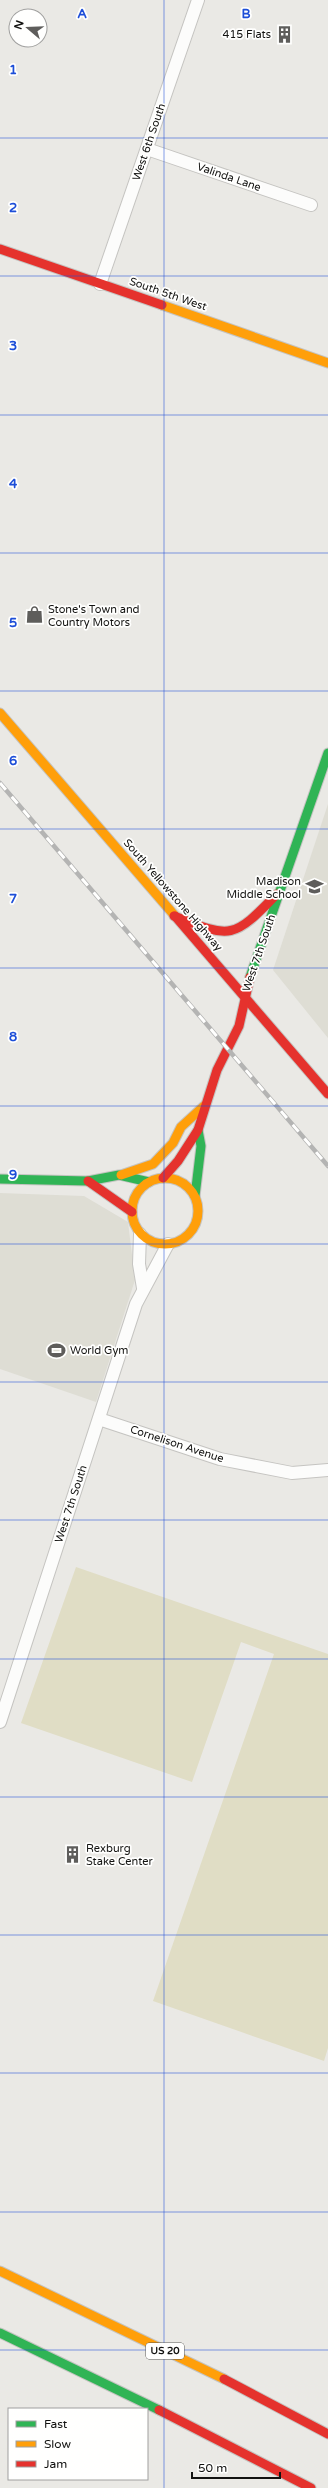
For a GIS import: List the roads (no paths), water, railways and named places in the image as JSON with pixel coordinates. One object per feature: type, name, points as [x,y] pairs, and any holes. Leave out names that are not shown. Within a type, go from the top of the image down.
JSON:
[{"type":"main road","name":"South 5th West","points":[[0,249],[328,363]]},
{"type":"main road","name":"South Yellowstone Highway","points":[[0,713],[328,1094]]},
{"type":"main road","name":"West 7th South","points":[[163,1178],[178,1161],[198,1130],[204,1106],[217,1070],[239,1026],[253,966],[328,753]]},
{"type":"main road","points":[[174,916],[219,933],[233,932],[247,926],[281,890]]},
{"type":"main road","points":[[0,1179],[88,1181],[119,1175],[153,1164],[173,1143],[181,1127],[204,1106]]},
{"type":"main road","name":"West 7th South","points":[[195,1196],[201,1146],[198,1130]]},
{"type":"main road","points":[[119,1175],[149,1182]]},
{"type":"main road","points":[[163,1178],[174,1179],[184,1184],[195,1196],[198,1213],[196,1224],[190,1234],[180,1241],[168,1244],[153,1242],[140,1234],[134,1225],[132,1212],[136,1194],[149,1182],[163,1178]]},
{"type":"main road","points":[[88,1181],[132,1212]]},
{"type":"main road","name":"US 20","points":[[0,2271],[55,2296],[264,2400],[328,2434]]},
{"type":"main road","points":[[55,2296],[207,2360]]},
{"type":"main road","points":[[0,2333],[137,2402],[212,2435],[311,2488]]},
{"type":"main road","points":[[212,2435],[297,2488]]},
{"type":"street","name":"West 6th South","points":[[100,284],[198,0]]},
{"type":"street","name":"Valinda Lane","points":[[147,149],[311,205]]},
{"type":"street","name":"West 7th South","points":[[140,1234],[139,1264],[143,1288]]},
{"type":"street","name":"West 7th South","points":[[0,1722],[143,1288],[168,1244]]},
{"type":"street","name":"Cornelison Avenue","points":[[99,1419],[220,1460],[292,1473],[328,1470]]},
{"type":"railway","points":[[0,783],[328,1166]]},
{"type":"place","name":"415 Flats","points":[[284,34]]},
{"type":"place","name":"Stone's Town and Country Motors","points":[[35,615]]},
{"type":"place","name":"Madison Middle School","points":[[314,887]]},
{"type":"place","name":"World Gym","points":[[57,1350]]},
{"type":"place","name":"Rexburg Stake Center","points":[[73,1854]]}]
